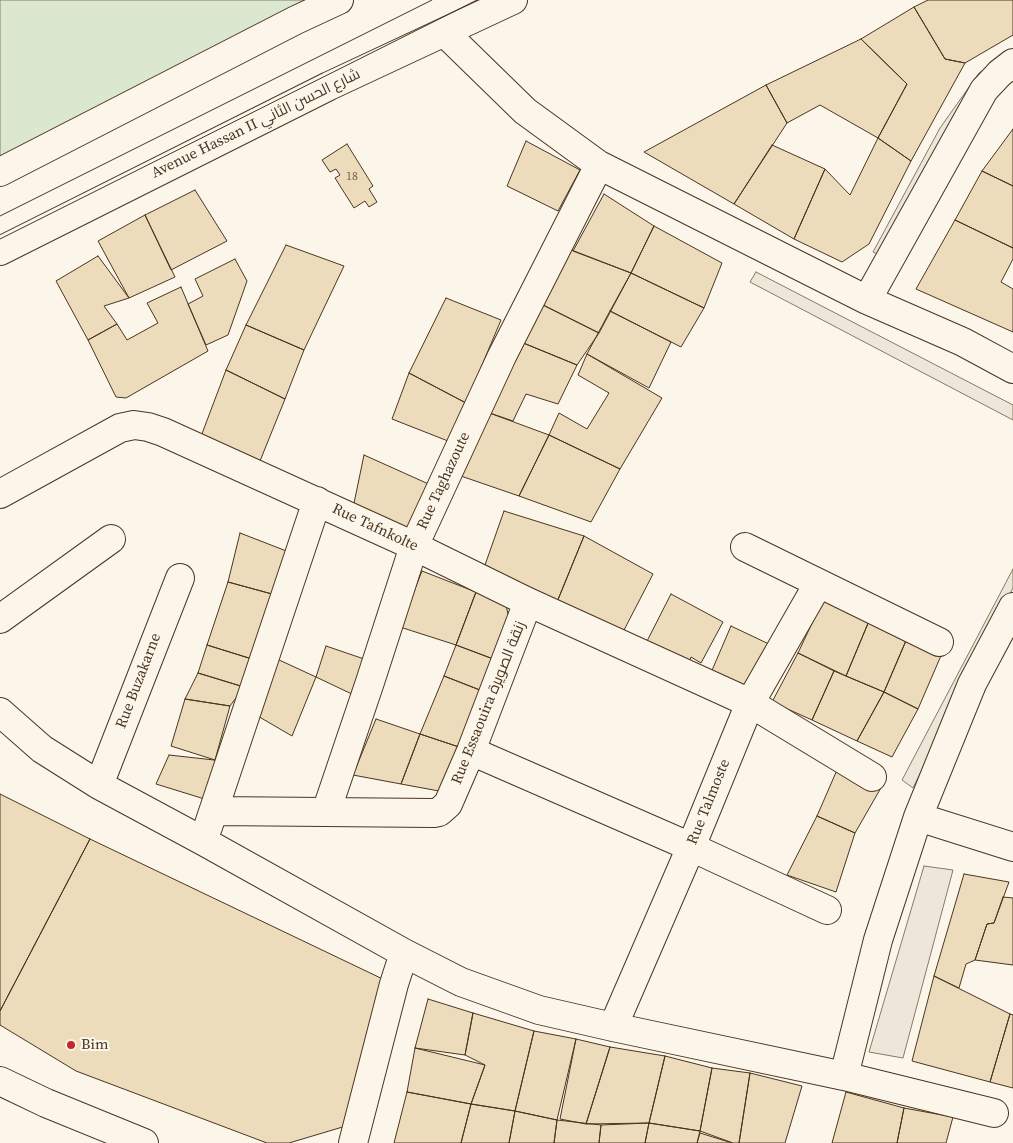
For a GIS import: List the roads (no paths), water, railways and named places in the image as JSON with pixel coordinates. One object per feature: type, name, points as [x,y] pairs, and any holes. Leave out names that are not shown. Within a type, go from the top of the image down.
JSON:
[{"type":"main road","points":[[0,172],[296,20],[339,0]]},
{"type":"main road","name":"Avenue Hassan II شارع الحسن الثاني","points":[[0,251],[329,86],[513,0]]},
{"type":"main road","points":[[445,33],[525,111],[598,165],[867,300],[963,342],[1013,369]]},
{"type":"main road","points":[[867,300],[984,90],[1013,64]]},
{"type":"main road","name":"Rue Taghazoute","points":[[326,812],[414,546],[502,356],[598,165]]},
{"type":"main road","name":"Rue Tafnkolte","points":[[0,494],[120,428],[134,425],[148,427],[163,432],[414,546],[528,602],[750,703],[872,777]]},
{"type":"main road","points":[[203,840],[317,502]]},
{"type":"main road","points":[[0,619],[111,539]]},
{"type":"main road","points":[[745,547],[938,642]]},
{"type":"main road","name":"Rue Buzakarne","points":[[99,785],[180,578]]},
{"type":"main road","name":"Rue Talmoste","points":[[613,1027],[691,847],[750,703],[818,584]]},
{"type":"main road","name":"Rue Essaouira زنقة الصويرة","points":[[326,812],[434,813],[440,812],[448,804],[471,752],[528,602]]},
{"type":"main road","points":[[844,1076],[878,940],[918,817],[972,684],[1013,607]]},
{"type":"main road","points":[[0,712],[42,749],[99,785],[203,840],[404,953],[461,982],[539,1010],[844,1076],[994,1113]]},
{"type":"main road","points":[[471,752],[691,847],[827,910]]},
{"type":"main road","points":[[214,811],[326,812]]},
{"type":"main road","points":[[918,817],[1013,847]]},
{"type":"main road","points":[[353,1143],[394,984],[404,953]]},
{"type":"main road","points":[[0,1081],[46,1103],[144,1143]]},
{"type":"tram line","points":[[0,216],[432,0]]},
{"type":"tram line","points":[[0,239],[477,0]]},
{"type":"place","name":"Bim","points":[[71,1045]]}]
